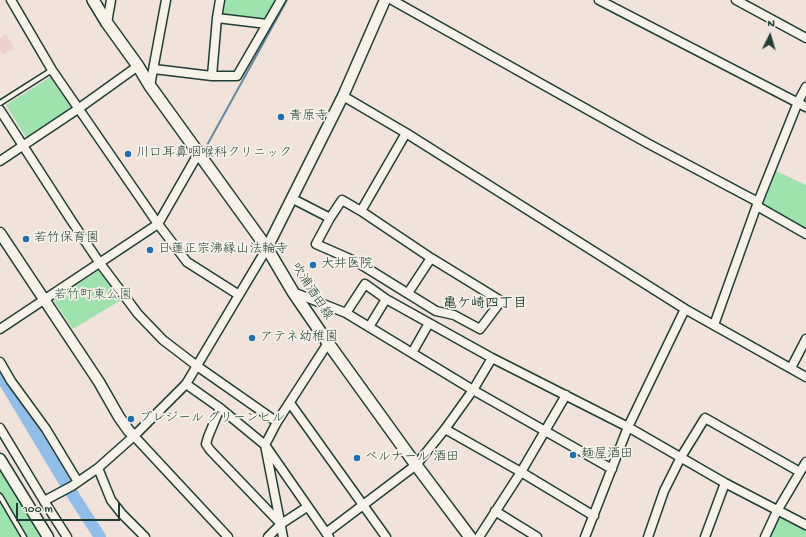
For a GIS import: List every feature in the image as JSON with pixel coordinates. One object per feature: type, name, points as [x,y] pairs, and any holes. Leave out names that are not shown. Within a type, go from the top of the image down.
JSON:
[{"type":"main road","name":"吹浦酒田線","points":[[93,0],[150,86],[267,248],[293,292],[328,343],[470,537]]},
{"type":"street","points":[[11,0],[52,70],[78,109],[186,262],[239,294]]},
{"type":"street","points":[[107,23],[111,0]]},
{"type":"street","points":[[150,86],[166,0]]},
{"type":"street","points":[[212,76],[220,0]]},
{"type":"street","points":[[154,69],[212,76],[236,76],[281,0]]},
{"type":"street","points":[[44,502],[75,484],[98,468],[134,436],[186,384],[267,248],[343,96],[385,0]]},
{"type":"street","points":[[392,0],[757,204],[806,234]]},
{"type":"street","points":[[599,0],[806,107]]},
{"type":"street","points":[[736,0],[806,38]]},
{"type":"street","points":[[217,18],[267,24]]},
{"type":"street","points":[[0,161],[23,147],[138,66]]},
{"type":"street","points":[[714,325],[757,204],[798,102],[806,87]]},
{"type":"street","points":[[343,96],[406,133],[714,325],[806,377]]},
{"type":"street","points":[[0,110],[99,262],[138,314],[152,330],[197,366],[277,422]]},
{"type":"street","points":[[361,211],[406,133]]},
{"type":"street","points":[[0,329],[158,224],[198,154]]},
{"type":"street","points":[[292,199],[330,218]]},
{"type":"street","points":[[342,200],[361,211],[431,258],[501,301],[480,329],[454,315],[436,311],[357,262],[316,244],[342,200]]},
{"type":"street","points":[[0,233],[99,382],[119,417],[129,431],[228,537]]},
{"type":"street","points":[[408,293],[431,258]]},
{"type":"street","points":[[346,313],[365,284],[386,299],[492,358],[628,427],[725,483],[806,525]]},
{"type":"street","points":[[293,292],[346,313],[473,390],[546,430],[612,469]]},
{"type":"street","points":[[369,327],[386,299]]},
{"type":"street","points":[[586,537],[628,427],[686,308]]},
{"type":"street","points":[[412,353],[429,323]]},
{"type":"street","points":[[791,368],[806,339]]},
{"type":"street","points":[[283,537],[265,445],[277,422],[328,343]]},
{"type":"street","points":[[186,384],[220,408],[265,445],[327,535],[363,505],[416,465],[445,429],[473,390],[492,358]]},
{"type":"street","points":[[0,362],[11,381],[46,428],[75,484]]},
{"type":"street","points":[[479,537],[521,472],[566,395]]},
{"type":"street","points":[[290,403],[386,537]]},
{"type":"street","points":[[220,408],[206,444],[281,524]]},
{"type":"street","points":[[648,537],[664,491],[681,457],[705,418],[800,472]]},
{"type":"street","points":[[0,428],[44,502],[67,537]]},
{"type":"street","points":[[445,429],[594,516]]},
{"type":"street","points":[[0,459],[48,537]]},
{"type":"street","points":[[765,537],[777,511],[806,462]]},
{"type":"street","points":[[98,468],[111,500],[122,514],[145,537]]},
{"type":"street","points":[[705,537],[725,483]]},
{"type":"street","points":[[268,537],[281,524],[307,507]]},
{"type":"street","points":[[495,511],[537,537]]},
{"type":"lane","points":[[0,103],[52,70]]},
{"type":"lane","points":[[0,496],[24,537]]},
{"type":"shaded area","points":[[6,34],[14,48],[3,55],[0,50],[0,38]]},
{"type":"green space","points":[[224,0],[278,0],[266,22],[222,14]]},
{"type":"green space","points":[[52,76],[72,107],[27,139],[6,105]]},
{"type":"green space","points":[[774,170],[806,185],[806,231],[761,206]]},
{"type":"green space","name":"若竹町東公園","points":[[99,270],[121,300],[73,329],[54,301]]},
{"type":"green space","points":[[0,462],[46,537],[0,537]]},
{"type":"green space","points":[[778,517],[806,530],[806,537],[768,537]]},
{"type":"waterway","points":[[206,147],[287,0]]},
{"type":"waterway","points":[[0,374],[64,481],[100,537]]},
{"type":"place","name":"青原寺","points":[[281,117]]},
{"type":"place","name":"川口耳鼻咽喉科クリニック","points":[[128,154]]},
{"type":"place","name":"若竹保育園","points":[[26,239]]},
{"type":"place","name":"日蓮正宗沸縁山法輪寺","points":[[150,250]]},
{"type":"place","name":"大井医院","points":[[313,265]]},
{"type":"place","name":"アテネ幼稚園","points":[[252,338]]},
{"type":"place","name":"プレジール グリーンヒル","points":[[131,419]]},
{"type":"place","name":"麺屋酒田","points":[[573,455]]},
{"type":"place","name":"ベルナール 酒田","points":[[357,458]]},
{"type":"district","name":"亀ケ崎四丁目","points":[[485,305]]}]
